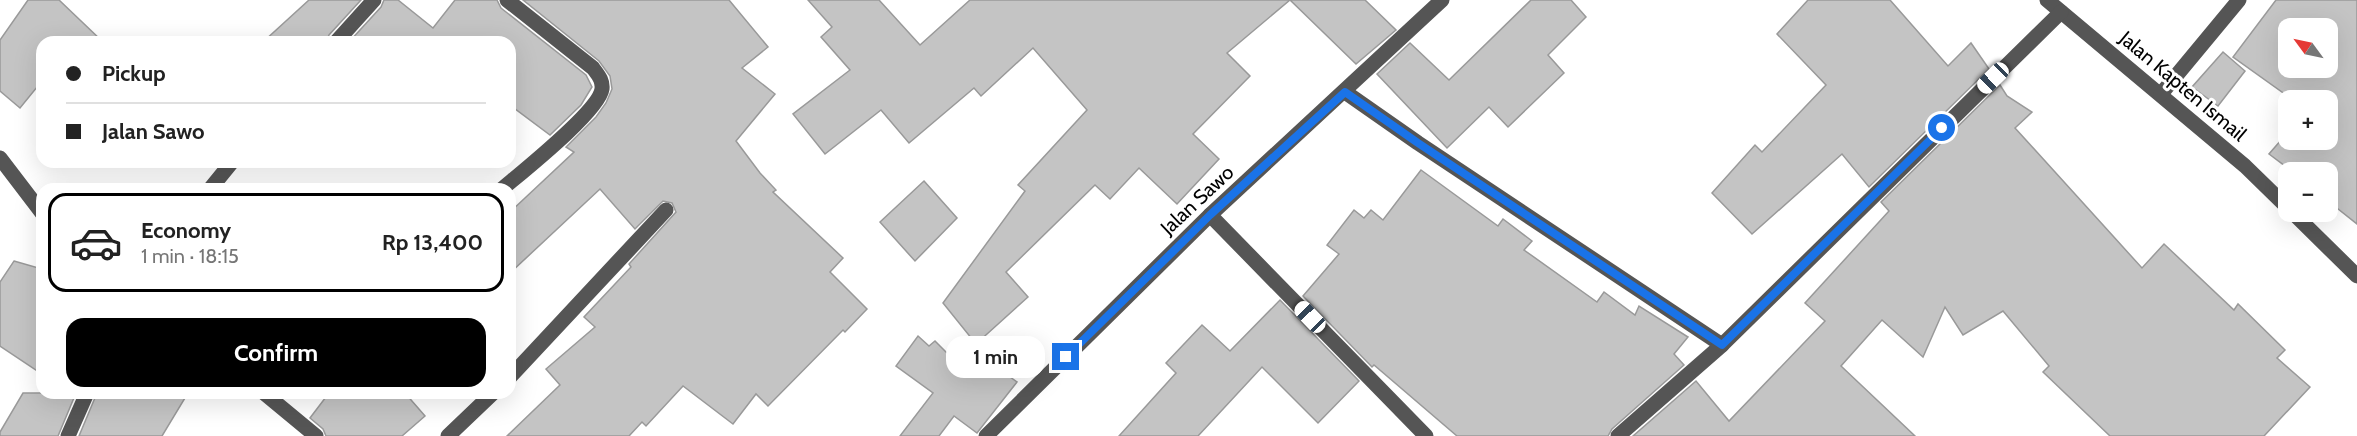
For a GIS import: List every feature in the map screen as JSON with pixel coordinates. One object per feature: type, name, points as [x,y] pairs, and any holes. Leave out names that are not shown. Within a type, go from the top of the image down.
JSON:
[{"type":"street","points":[[341,36],[374,0]]},
{"type":"street","points":[[507,0],[592,68],[601,78],[602,90],[583,117],[509,183]]},
{"type":"street","name":"Jalan Sawo","points":[[986,436],[1210,215],[1442,0]]},
{"type":"street","name":"Jalan Kapten Ismail","points":[[2047,0],[2245,166],[2278,198]]},
{"type":"street","points":[[2161,94],[2239,0]]},
{"type":"street","points":[[1618,436],[1722,345],[2061,12]]},
{"type":"street","points":[[1345,92],[1722,345]]},
{"type":"street","points":[[0,158],[36,205]]},
{"type":"street","points":[[215,183],[227,168]]},
{"type":"street","points":[[516,371],[666,210]]},
{"type":"street","points":[[1210,215],[1426,436]]},
{"type":"street","name":"Jalan Kapten Ismail","points":[[2302,222],[2357,276]]},
{"type":"street","points":[[68,436],[84,399]]},
{"type":"street","points":[[273,399],[316,436]]},
{"type":"street","points":[[448,436],[487,399]]},
{"type":"building","points":[[28,0],[59,0],[97,36],[36,36],[36,88],[20,108],[0,91],[0,40]]},
{"type":"building","points":[[309,0],[361,0],[329,36],[270,36]]},
{"type":"building","points":[[384,0],[398,0],[433,28],[455,0],[497,0],[501,8],[586,75],[592,87],[581,105],[550,135],[516,110],[516,36],[354,36],[381,7]]},
{"type":"building","points":[[523,0],[729,0],[768,47],[742,68],[775,94],[736,141],[776,190],[773,192],[843,258],[830,272],[867,309],[768,406],[756,394],[733,424],[683,386],[646,426],[642,422],[629,436],[507,436],[560,385],[546,369],[595,327],[584,317],[631,267],[629,264],[676,212],[672,203],[663,201],[635,229],[600,189],[516,267],[516,206],[574,152],[566,147],[596,117],[606,103],[612,89],[610,76],[599,61]]},
{"type":"building","points":[[808,0],[879,0],[920,45],[970,0],[1290,0],[1227,53],[1250,76],[1193,134],[1219,159],[1177,204],[1139,168],[1110,199],[1095,185],[1006,272],[1028,297],[976,344],[943,303],[1025,191],[1018,185],[1087,110],[1033,48],[981,96],[974,88],[909,143],[881,110],[825,154],[793,114],[850,70],[821,37],[832,27]]},
{"type":"building","points":[[1290,0],[1365,0],[1396,30],[1356,64]]},
{"type":"building","points":[[1531,0],[1571,0],[1586,17],[1548,55],[1564,73],[1508,127],[1489,107],[1447,148],[1377,74],[1410,43],[1449,80]]},
{"type":"building","points":[[1808,0],[1890,0],[1948,66],[1971,43],[1989,69],[1869,187],[1842,154],[1752,234],[1712,193],[1755,145],[1762,152],[1826,85],[1777,34]]},
{"type":"building","points":[[2276,0],[2357,0],[2357,224],[2338,209],[2338,162],[2280,162],[2269,154],[2278,144],[2278,150],[2338,150],[2338,90],[2279,90],[2233,57]]},
{"type":"building","points":[[2223,52],[2245,71],[2218,106],[2192,87]]},
{"type":"building","points":[[2000,85],[2007,96],[2032,112],[2015,128],[2142,268],[2164,244],[2234,310],[2238,304],[2285,350],[2277,358],[2310,387],[2264,436],[2110,436],[2043,372],[2049,366],[2003,311],[1963,335],[1945,307],[1923,357],[1882,320],[1841,366],[1915,436],[1633,436],[1696,381],[1729,421],[1825,321],[1805,303],[1889,211],[1881,202]]},
{"type":"building","points":[[1421,170],[1498,226],[1503,219],[1532,241],[1524,250],[1597,302],[1604,292],[1635,315],[1639,306],[1688,337],[1674,354],[1684,365],[1612,429],[1608,436],[1457,436],[1374,365],[1372,367],[1303,296],[1339,254],[1327,245],[1354,210],[1364,218],[1371,210],[1383,220]]},
{"type":"building","points":[[924,181],[957,218],[915,261],[880,222]]},
{"type":"building","points":[[14,261],[36,267],[36,370],[0,346],[0,282]]},
{"type":"building","points":[[1280,300],[1359,381],[1318,423],[1262,367],[1198,436],[1119,436],[1176,373],[1166,363],[1202,325],[1230,351]]},
{"type":"building","points":[[918,336],[929,346],[935,341],[949,355],[962,343],[1017,382],[977,433],[954,416],[939,436],[900,436],[933,393],[896,366]]},
{"type":"building","points":[[23,393],[36,393],[36,399],[73,399],[58,436],[0,436],[0,432]]},
{"type":"building","points":[[94,399],[184,399],[162,436],[79,436]]},
{"type":"building","points":[[324,399],[410,399],[425,416],[402,436],[326,436],[323,429],[310,418]]},
{"type":"route","points":[[1066,357],[1210,215],[1345,92],[1722,345],[1942,128]]}]
